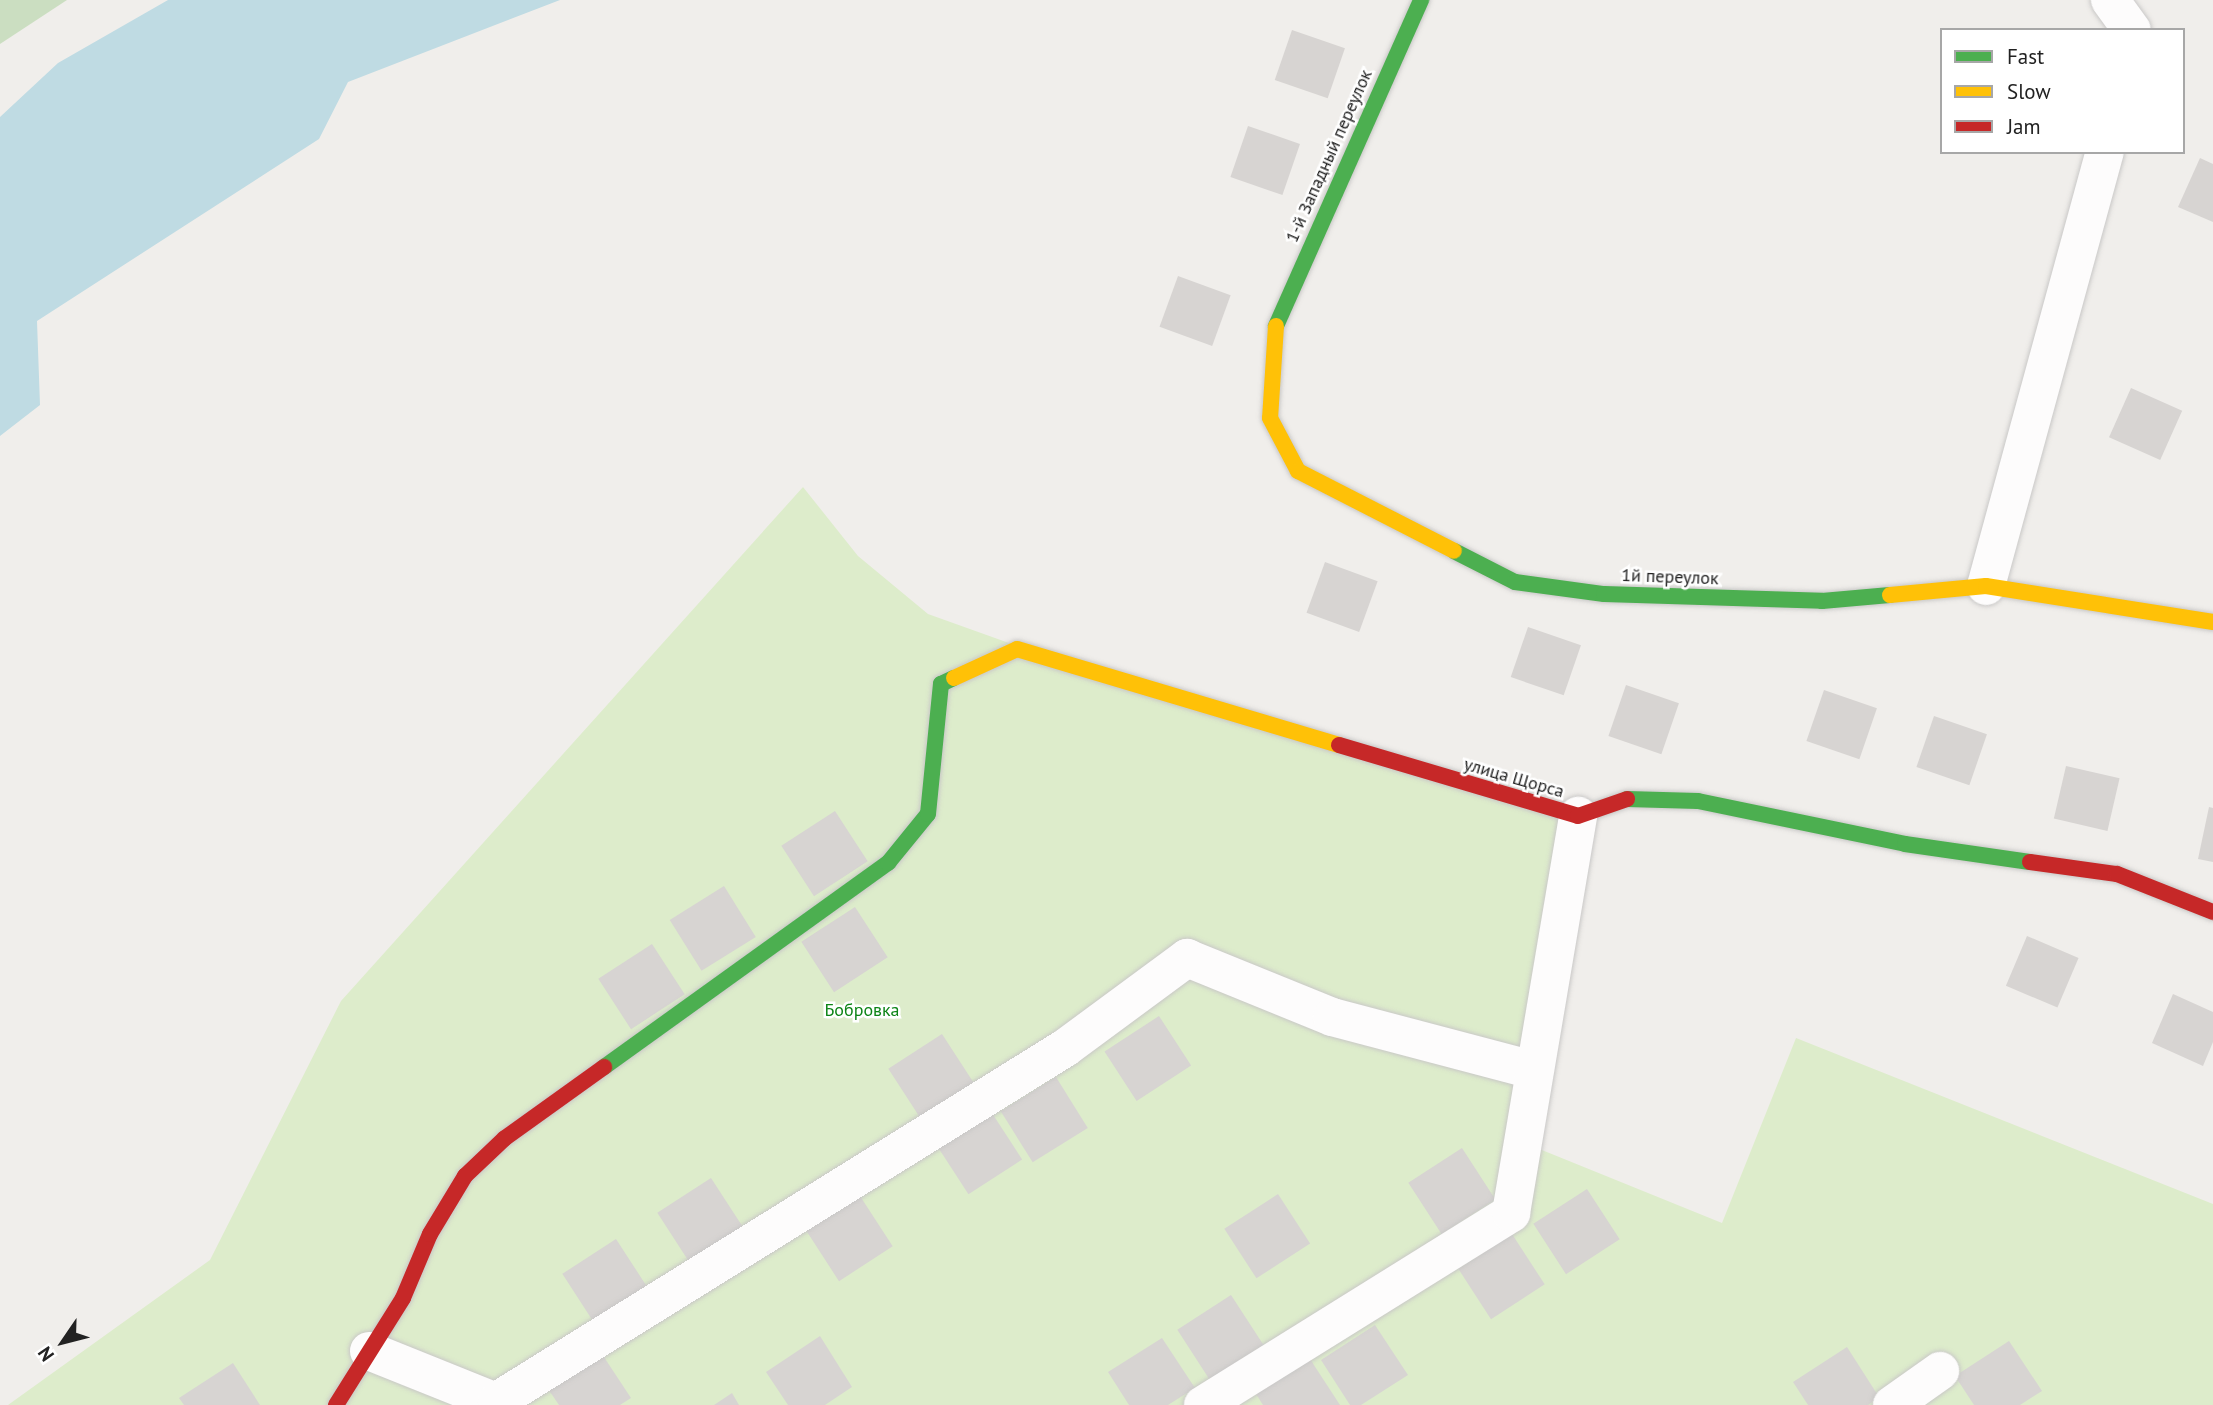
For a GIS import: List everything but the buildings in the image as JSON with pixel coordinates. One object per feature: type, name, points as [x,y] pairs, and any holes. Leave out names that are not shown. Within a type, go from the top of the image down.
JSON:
[{"type":"street","name":"1-й Западный переулок","points":[[1275,329],[1421,0]]},
{"type":"street","points":[[2109,0],[2130,28]]},
{"type":"street","points":[[1986,586],[2104,154]]},
{"type":"street","name":"1й переулок","points":[[1275,329],[1270,418],[1298,471],[1514,582],[1604,594],[1822,601],[1986,586],[2213,622]]},
{"type":"street","name":"улица Щорса","points":[[369,1351],[403,1298],[430,1234],[466,1176],[505,1138],[888,863],[928,814],[941,684],[1017,649],[1578,816],[1626,799],[1698,802],[1905,844],[2117,874],[2213,912]]},
{"type":"street","points":[[1203,1405],[1511,1213],[1533,1070],[1578,816]]},
{"type":"street","points":[[336,1405],[369,1351],[500,1403],[1065,1048],[1187,958],[1332,1017],[1533,1070]]},
{"type":"street","points":[[1892,1405],[1940,1371]]},
{"type":"green space","points":[[0,0],[67,0],[0,44]]},
{"type":"green space","name":"Бобровка","points":[[803,487],[858,556],[928,614],[1182,705],[1581,821],[1515,1139],[1722,1223],[1796,1038],[2213,1204],[2213,1405],[8,1405],[210,1260],[341,1001]]},
{"type":"water","points":[[168,0],[560,0],[348,82],[319,139],[37,321],[40,405],[0,436],[0,117],[58,63]]},
{"type":"traffic: fast","points":[[1276,326],[1421,0]]},
{"type":"traffic: fast","points":[[1454,551],[1515,582],[1604,594],[1822,601],[1890,595]]},
{"type":"traffic: fast","points":[[604,1067],[888,863],[928,814],[941,684],[954,678]]},
{"type":"traffic: fast","points":[[1627,799],[1698,801],[1905,844],[2030,862]]},
{"type":"traffic: slow","points":[[1276,326],[1270,418],[1298,471],[1454,551]]},
{"type":"traffic: slow","points":[[1890,595],[1986,586],[2213,622]]},
{"type":"traffic: slow","points":[[954,678],[1017,649],[1339,745]]},
{"type":"traffic: jam","points":[[1339,745],[1578,816],[1627,799]]},
{"type":"traffic: jam","points":[[2030,862],[2117,874],[2213,912]]},
{"type":"traffic: jam","points":[[336,1405],[403,1298],[430,1234],[465,1176],[505,1138],[604,1067]]}]
